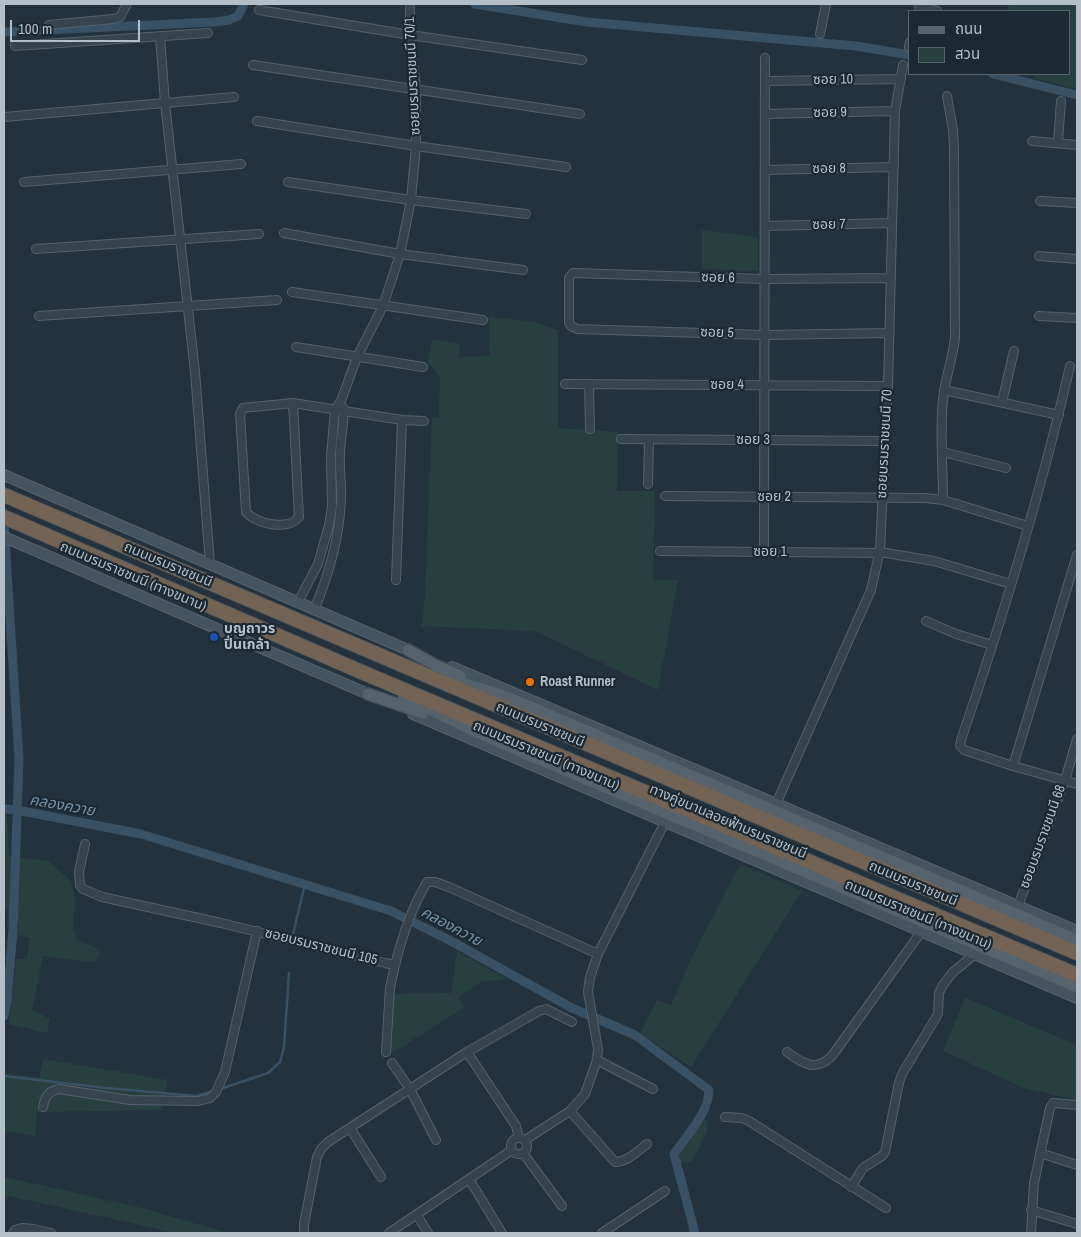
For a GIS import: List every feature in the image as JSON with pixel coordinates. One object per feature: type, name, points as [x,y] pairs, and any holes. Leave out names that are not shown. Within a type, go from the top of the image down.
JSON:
[{"type":"highway","name":"ถนนบรมราชชนนี","points":[[6,496],[1077,954]]},
{"type":"highway","name":"ถนนบรมราชชนนี","points":[[8,519],[370,676],[1077,975]]},
{"type":"main road","points":[[6,476],[408,650],[501,687],[1077,931]]},
{"type":"main road","name":"ถนนบรมราชชนนี (ทางขนาน)","points":[[4,537],[1077,998]]},
{"type":"main road","points":[[408,650],[435,665],[507,698]]},
{"type":"main road","name":"ทางคู่ขนานลอยฟ้าบรมราชชนนี","points":[[383,658],[414,666],[507,698],[1077,940]]},
{"type":"main road","name":"ทางคู่ขนานลอยฟ้าบรมราชชนนี","points":[[370,676],[404,697],[474,731],[1077,987]]},
{"type":"main road","points":[[368,694],[474,731]]},
{"type":"street","points":[[49,25],[113,19],[120,17],[127,4]]},
{"type":"street","points":[[820,34],[826,4]]},
{"type":"street","points":[[919,7],[932,10]]},
{"type":"street","name":"ซอยบรมราชชนนี 70/1","points":[[298,602],[313,575],[323,550],[331,516],[332,449],[341,401],[357,357],[383,306],[400,254],[411,200],[416,146],[416,90],[410,35],[410,8]]},
{"type":"street","points":[[259,10],[410,35],[582,60]]},
{"type":"street","points":[[15,46],[208,33]]},
{"type":"street","points":[[160,36],[165,103],[188,306],[210,564]]},
{"type":"street","points":[[764,552],[765,58]]},
{"type":"street","points":[[253,65],[580,114]]},
{"type":"street","name":"ซอยบรมราชชนนี 70","points":[[776,804],[868,598],[880,553],[890,333],[895,111],[903,65]]},
{"type":"street","name":"ซอย 10","points":[[765,81],[901,79]]},
{"type":"street","points":[[943,500],[944,390],[956,338],[954,148],[947,96]]},
{"type":"street","points":[[4,117],[234,97]]},
{"type":"street","points":[[1058,142],[1061,102]]},
{"type":"street","name":"ซอย 9","points":[[765,114],[895,111]]},
{"type":"street","points":[[257,121],[566,167]]},
{"type":"street","points":[[1032,141],[1077,145]]},
{"type":"street","points":[[24,182],[242,164]]},
{"type":"street","name":"ซอย 8","points":[[765,170],[894,167]]},
{"type":"street","points":[[288,182],[526,214]]},
{"type":"street","points":[[1040,200],[1077,203]]},
{"type":"street","name":"ซอย 7","points":[[765,226],[892,223]]},
{"type":"street","points":[[284,233],[400,254],[523,270]]},
{"type":"street","points":[[36,249],[259,234]]},
{"type":"street","points":[[1039,256],[1077,259]]},
{"type":"street","name":"ซอย 6","points":[[569,300],[569,276],[573,273],[764,279],[891,278]]},
{"type":"street","points":[[292,292],[484,320]]},
{"type":"street","points":[[39,316],[278,300]]},
{"type":"street","name":"ซอย 5","points":[[569,300],[569,323],[577,329],[764,335],[890,333]]},
{"type":"street","points":[[1039,316],[1077,318]]},
{"type":"street","points":[[296,347],[424,367]]},
{"type":"street","points":[[1002,402],[1014,351]]},
{"type":"street","points":[[1070,366],[1059,415],[1028,526],[960,745],[964,750],[1077,784]]},
{"type":"street","name":"ซอย 4","points":[[565,384],[888,386]]},
{"type":"street","points":[[589,384],[590,429]]},
{"type":"street","points":[[944,390],[1059,415]]},
{"type":"street","points":[[293,404],[299,517],[291,523],[279,526],[252,517],[246,512],[241,410],[246,407],[293,404],[402,420],[424,421]]},
{"type":"street","name":"ซอยบรมราชชนนี 70/1","points":[[314,610],[326,580],[340,518],[339,410]]},
{"type":"street","points":[[396,580],[402,420]]},
{"type":"street","name":"ซอย 3","points":[[621,440],[886,441]]},
{"type":"street","points":[[648,484],[649,440]]},
{"type":"street","points":[[943,452],[1006,468]]},
{"type":"street","name":"ซอย 2","points":[[664,496],[883,497],[943,500],[1028,526]]},
{"type":"street","name":"ซอย 1","points":[[660,551],[880,553],[934,561],[1011,584]]},
{"type":"street","points":[[1013,766],[1077,555]]},
{"type":"street","points":[[313,575],[326,580]]},
{"type":"street","points":[[926,622],[992,645]]},
{"type":"street","name":"ซอยบรมราชชนนี 68","points":[[1018,906],[1065,780],[1077,739]]},
{"type":"street","points":[[523,1153],[516,1153],[512,1150],[512,1141],[522,1139],[570,1111],[585,1094],[597,1060],[596,1040],[588,992],[590,977],[598,954],[665,822]]},
{"type":"street","name":"ซอยบรมราชชนนี 105","points":[[85,844],[79,872],[80,885],[83,889],[102,896],[395,965],[414,910],[427,882],[435,882],[598,954]]},
{"type":"street","points":[[43,1107],[48,1094],[53,1090],[59,1089],[130,1100],[198,1101],[210,1098],[218,1089],[225,1072],[257,932]]},
{"type":"street","points":[[787,1052],[799,1061],[809,1065],[819,1066],[826,1062],[921,932]]},
{"type":"street","points":[[851,1187],[863,1168],[885,1152],[902,1074],[938,1014],[939,993],[947,978],[974,954]]},
{"type":"street","points":[[386,1052],[390,988],[395,965]]},
{"type":"street","points":[[304,1233],[304,1224],[321,1149],[328,1142],[467,1052],[531,1015],[546,1009],[572,1022]]},
{"type":"street","points":[[467,1052],[516,1126],[527,1147],[523,1153]]},
{"type":"street","points":[[597,1060],[652,1090]]},
{"type":"street","points":[[392,1064],[410,1090],[436,1140]]},
{"type":"street","points":[[1031,1233],[1034,1183],[1050,1108],[1053,1104],[1077,1105]]},
{"type":"street","points":[[570,1111],[615,1162],[621,1162],[647,1144]]},
{"type":"street","points":[[726,1117],[742,1118],[749,1121],[886,1208]]},
{"type":"street","points":[[350,1128],[381,1177]]},
{"type":"street","points":[[389,1233],[512,1150]]},
{"type":"street","points":[[523,1153],[562,1206]]},
{"type":"street","points":[[1040,1153],[1077,1165]]},
{"type":"street","points":[[468,1180],[502,1233]]},
{"type":"street","points":[[602,1233],[665,1191]]},
{"type":"street","points":[[1031,1210],[1077,1224]]},
{"type":"street","points":[[417,1215],[428,1233]]},
{"type":"street","points":[[14,1233],[15,1230],[22,1228],[51,1233]]},
{"type":"green space","points":[[1009,4],[1077,4],[1077,89],[1034,78],[1036,75],[1071,75],[1071,10],[1008,10]]},
{"type":"green space","points":[[702,230],[758,237],[758,271],[702,269]]},
{"type":"green space","points":[[489,317],[534,322],[558,330],[558,428],[618,432],[617,491],[655,491],[653,580],[678,580],[658,690],[535,631],[422,626],[425,597],[432,418],[439,418],[440,377],[428,362],[432,339],[460,344],[459,357],[490,356]]},
{"type":"green space","points":[[4,815],[7,815],[9,856],[48,861],[71,881],[75,901],[73,928],[76,939],[100,950],[96,962],[43,956],[32,1010],[50,1019],[47,1033],[9,1024],[16,959],[27,959],[30,938],[17,935],[19,925],[7,925],[8,910],[4,906]]},
{"type":"green space","points":[[740,864],[802,891],[691,1067],[640,1033],[657,1000],[671,1005],[692,957]]},
{"type":"green space","points":[[457,951],[507,979],[481,982],[458,998],[465,1007],[381,1060],[386,994],[451,993]]},
{"type":"green space","points":[[965,998],[1077,1045],[1077,1100],[1024,1088],[943,1051]]},
{"type":"green space","points":[[43,1059],[167,1080],[161,1110],[37,1112],[35,1136],[4,1131],[4,1073],[39,1078]]},
{"type":"green space","points":[[707,1120],[707,1131],[692,1162],[680,1163],[679,1154],[697,1124]]},
{"type":"green space","points":[[4,1177],[138,1207],[228,1233],[176,1233],[4,1195]]},
{"type":"waterway","points":[[4,32],[214,22],[229,20],[238,16],[244,4]]},
{"type":"waterway","points":[[475,4],[587,22],[856,46],[908,55]]},
{"type":"waterway","points":[[997,75],[1077,95]]},
{"type":"waterway","points":[[4,523],[19,759],[13,930],[4,1016]]},
{"type":"waterway","name":"คลองควาย","points":[[4,809],[141,834],[391,911],[451,941],[572,1008],[635,1035],[709,1090],[708,1099],[701,1116],[674,1154],[695,1233]]},
{"type":"waterway","points":[[293,934],[305,884]]},
{"type":"waterway","points":[[220,1089],[268,1073],[280,1062],[284,1047],[289,973]]},
{"type":"waterway","points":[[4,1076],[197,1096],[213,1091]]},
{"type":"place","name":"บุญถาวร ปิ่นเกล้า","points":[[214,637]]},
{"type":"place","name":"Roast Runner","points":[[530,682]]}]
